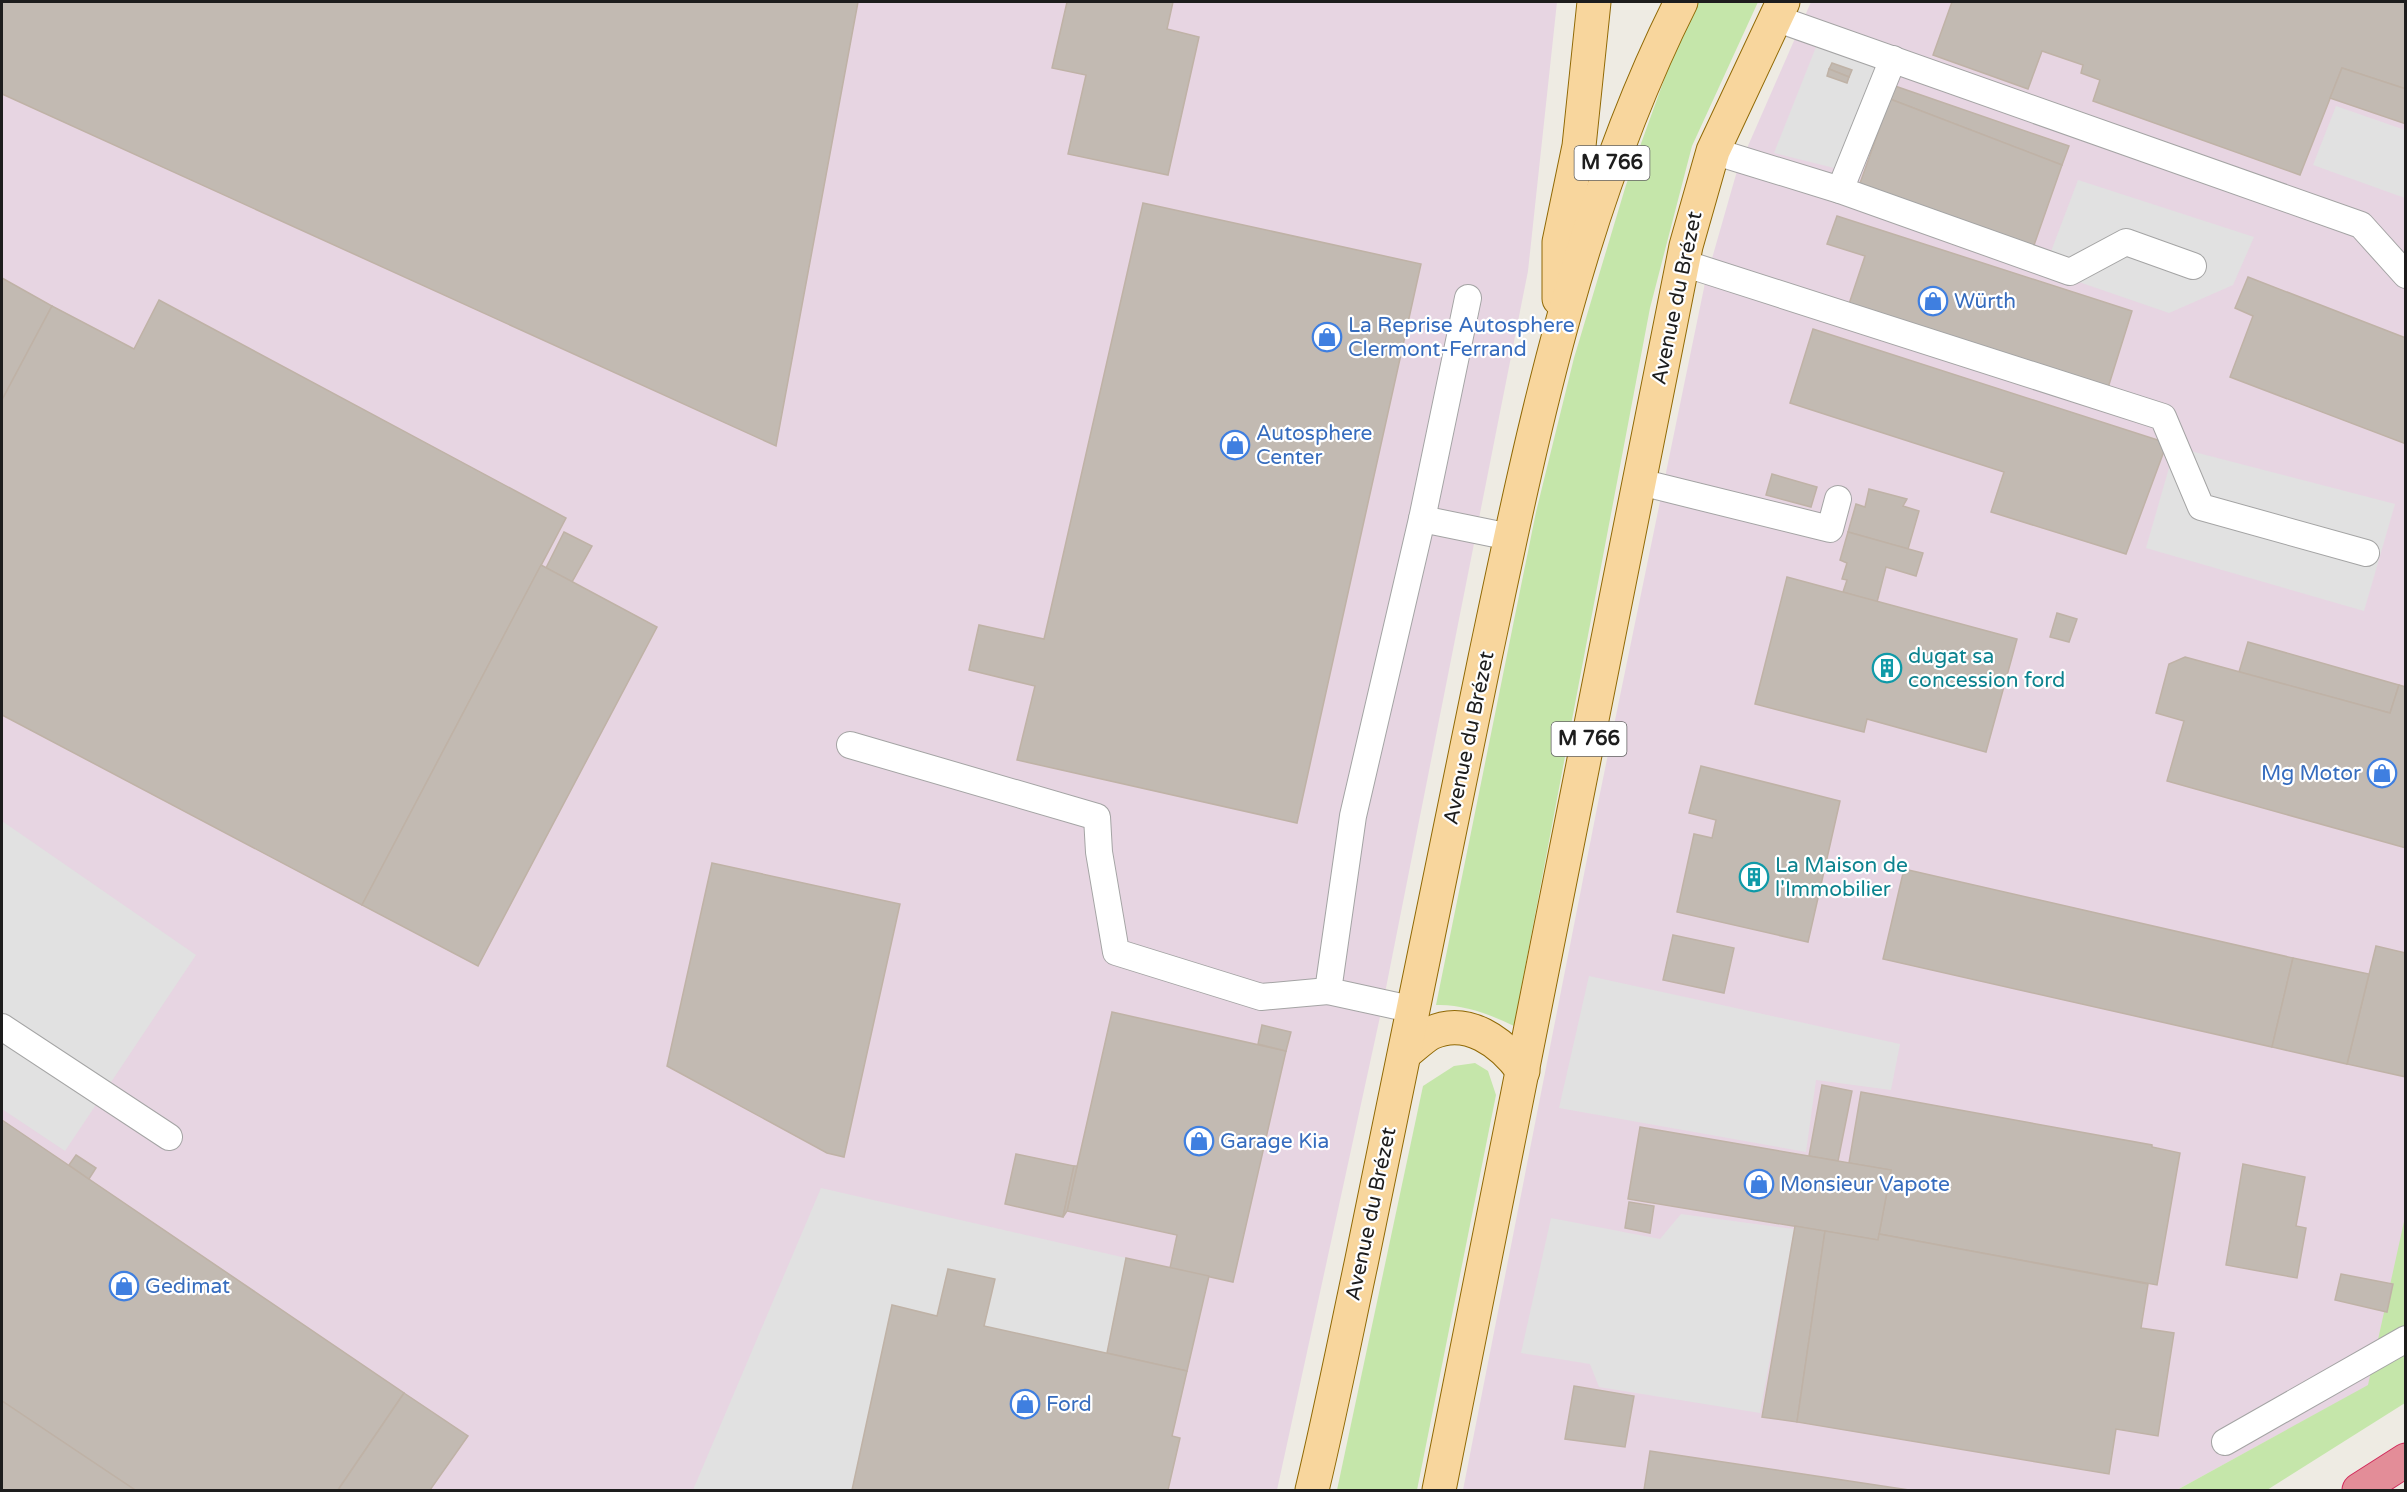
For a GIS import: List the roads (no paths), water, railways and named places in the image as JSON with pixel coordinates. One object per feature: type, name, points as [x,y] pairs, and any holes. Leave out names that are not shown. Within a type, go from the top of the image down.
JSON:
[{"type":"highway","points":[[2359,1491],[2406,1460]]},
{"type":"main road","points":[[1559,331],[1559,242],[1579,146],[1594,2]]},
{"type":"main road","name":"Avenue du Brézet","points":[[1312,1491],[1531,440],[1559,331],[1610,169],[1664,36],[1681,2]]},
{"type":"main road","name":"Avenue du Brézet","points":[[1439,1491],[1683,263],[1698,198],[1713,151],[1779,10]]},
{"type":"main road","points":[[1405,1053],[1430,1034],[1451,1028],[1470,1030],[1492,1039],[1510,1053],[1522,1071]]},
{"type":"lane","points":[[1779,10],[1893,59],[2361,225],[2406,275]]},
{"type":"lane","points":[[1840,190],[1893,59]]},
{"type":"lane","points":[[1713,151],[1840,190],[2070,272],[2126,242],[2193,266]]},
{"type":"lane","points":[[1683,263],[2163,417],[2201,507],[2366,553]]},
{"type":"lane","points":[[1328,991],[1353,816],[1422,519],[1468,298]]},
{"type":"lane","points":[[1640,482],[1830,529],[1838,499]]},
{"type":"lane","points":[[1422,519],[1510,537]]},
{"type":"lane","points":[[850,746],[1097,817],[1099,852],[1116,952],[1261,997],[1328,991],[1414,1010]]},
{"type":"lane","points":[[2,1027],[169,1137]]},
{"type":"lane","points":[[2225,1442],[2406,1339]]},
{"type":"place","name":"Würth","points":[[1933,301]]},
{"type":"place","name":"La Reprise Autosphere Clermont-Ferrand","points":[[1327,337]]},
{"type":"place","name":"Autosphere Center","points":[[1235,445]]},
{"type":"place","name":"dugat sa concession ford","points":[[1887,668]]},
{"type":"place","name":"Mg Motor","points":[[2382,773]]},
{"type":"place","name":"La Maison de l'Immobilier","points":[[1754,877]]},
{"type":"place","name":"Garage Kia","points":[[1199,1141]]},
{"type":"place","name":"Monsieur Vapote","points":[[1759,1184]]},
{"type":"place","name":"Gedimat","points":[[124,1286]]},
{"type":"place","name":"Ford","points":[[1025,1404]]}]
